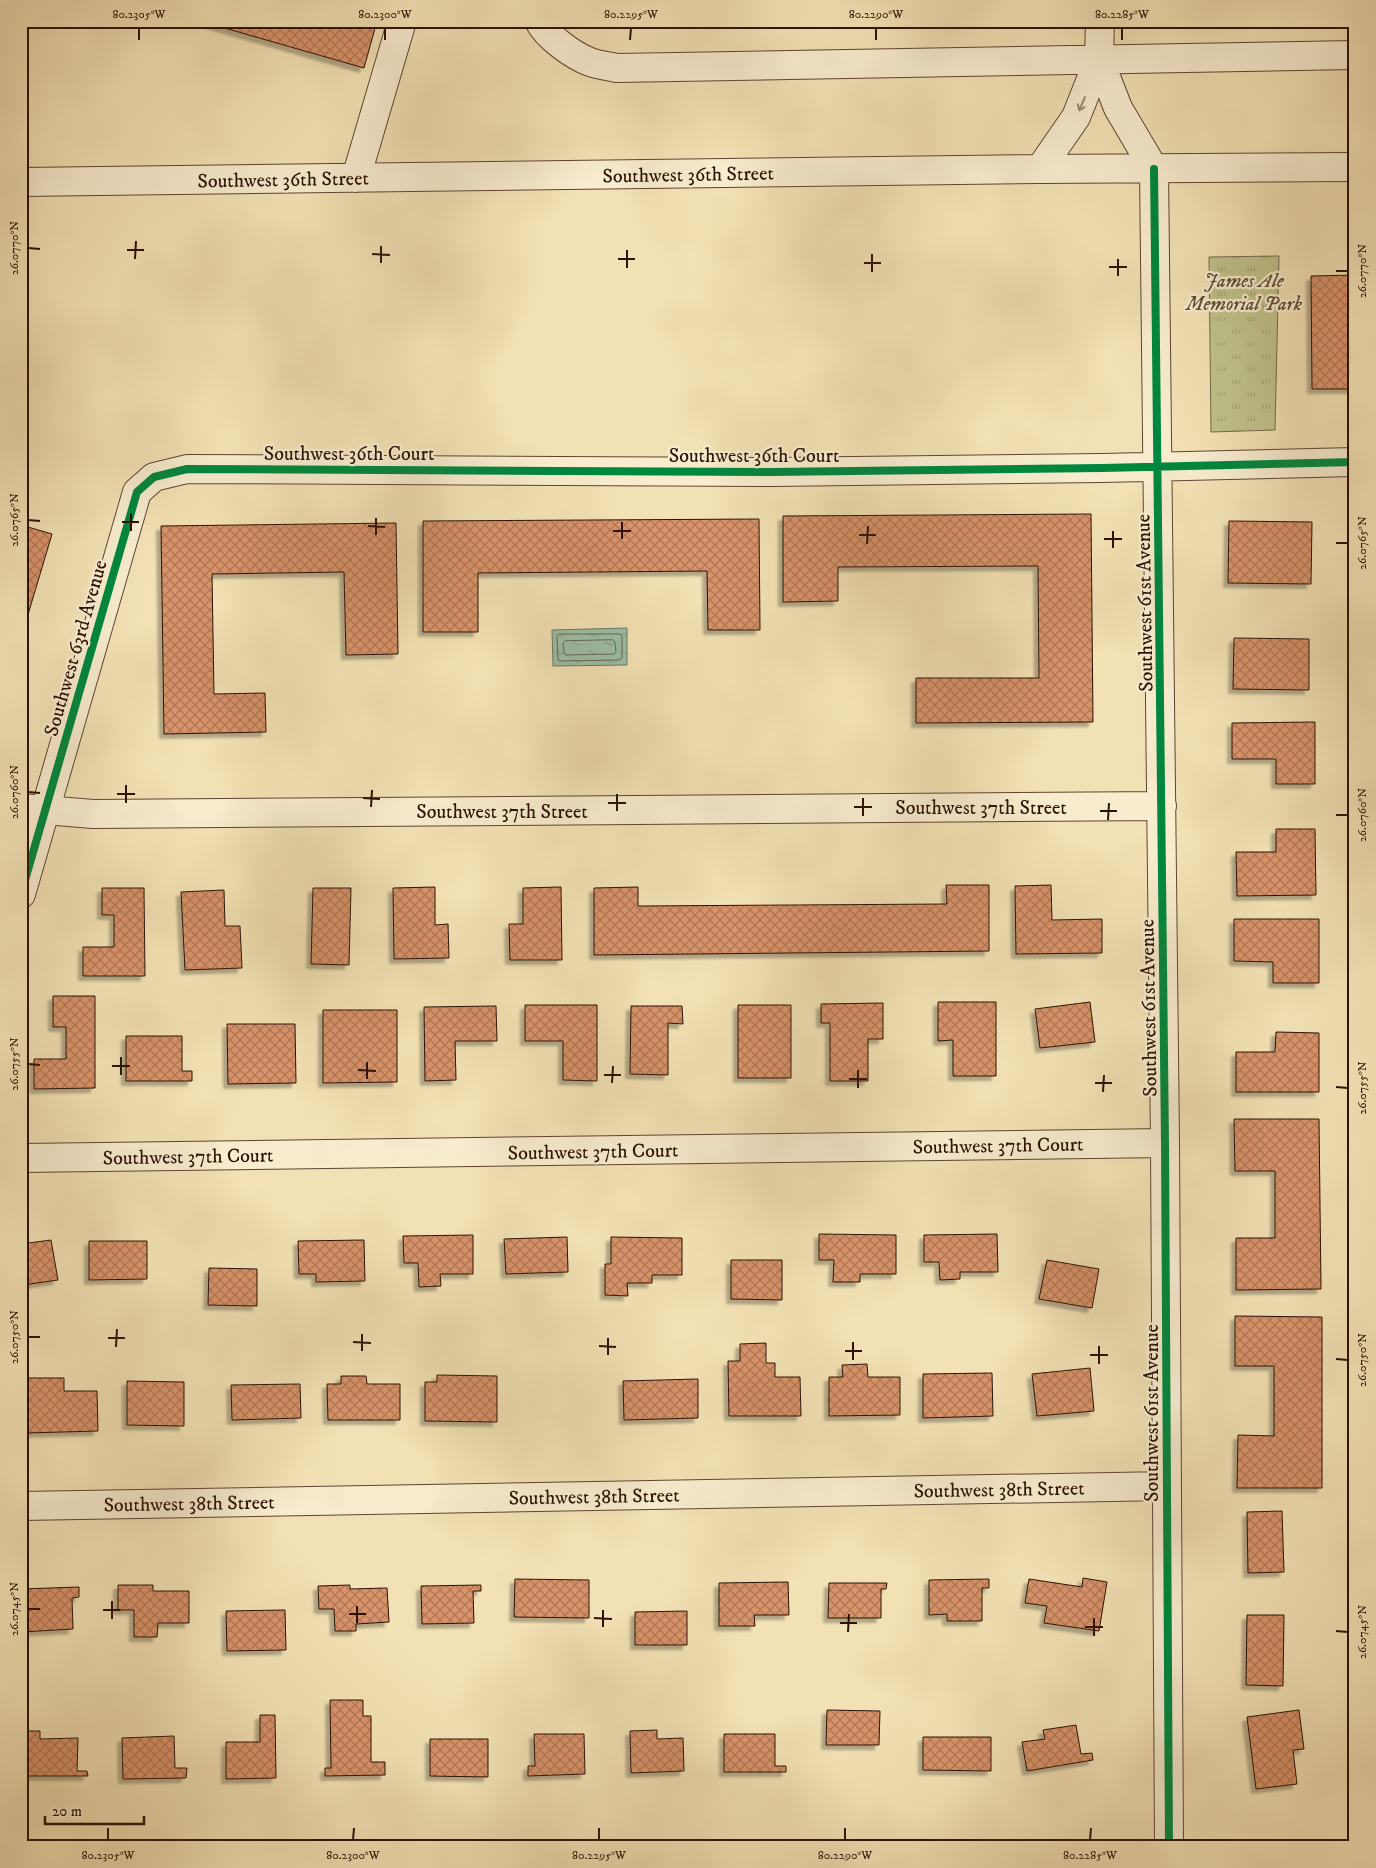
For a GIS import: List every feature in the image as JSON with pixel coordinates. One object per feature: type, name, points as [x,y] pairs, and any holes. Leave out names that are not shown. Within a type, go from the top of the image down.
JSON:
[{"type":"street","points":[[356,178],[402,21]]},
{"type":"street","points":[[539,21],[543,29],[564,47],[590,62],[617,68],[1355,55]]},
{"type":"street","points":[[1040,169],[1076,117],[1099,59],[1100,21]]},
{"type":"street","points":[[1099,59],[1118,108],[1154,170]]},
{"type":"street","name":"Southwest 36th Street","points":[[21,182],[1040,169],[1154,170],[1355,167]]},
{"type":"street","name":"Southwest 61st Avenue","points":[[1154,170],[1166,1143],[1169,1847]]},
{"type":"street","name":"Southwest 36th Court","points":[[154,477],[187,469],[772,472],[1355,462]]},
{"type":"street","name":"Southwest 63rd Avenue","points":[[21,894],[33,809],[137,492],[154,477]]},
{"type":"street","name":"Southwest 37th Street","points":[[33,809],[93,814],[1162,806]]},
{"type":"street","name":"Southwest 37th Court","points":[[21,1158],[1166,1143]]},
{"type":"street","name":"Southwest 38th Street","points":[[21,1506],[1167,1486]]},
{"type":"green space","name":"James Ale Memorial Park","points":[[1279,256],[1275,430],[1211,432],[1209,257]]},
{"type":"water","points":[[627,628],[627,665],[553,666],[552,630]]},
{"type":"building","points":[[200,21],[377,21],[364,68]]},
{"type":"building","points":[[1355,275],[1355,389],[1312,389],[1311,276]]},
{"type":"building","points":[[1091,514],[1093,722],[916,723],[916,678],[1039,678],[1038,566],[838,567],[838,601],[783,602],[783,516]]},
{"type":"building","points":[[759,519],[760,630],[708,630],[707,571],[478,573],[478,632],[423,632],[423,521]]},
{"type":"building","points":[[1229,521],[1312,522],[1311,584],[1228,583]]},
{"type":"building","points":[[396,523],[398,654],[346,655],[344,572],[212,574],[214,694],[265,693],[266,732],[164,734],[161,526]]},
{"type":"building","points":[[21,525],[52,534],[21,638]]},
{"type":"building","points":[[1234,638],[1309,639],[1309,690],[1233,689]]},
{"type":"building","points":[[1315,722],[1315,784],[1276,784],[1276,759],[1232,759],[1232,723]]},
{"type":"building","points":[[1276,829],[1315,829],[1316,895],[1237,896],[1236,852],[1276,852]]},
{"type":"building","points":[[946,885],[989,885],[989,951],[594,955],[594,888],[638,887],[638,906],[947,904]]},
{"type":"building","points":[[1051,885],[1052,920],[1102,919],[1102,953],[1016,954],[1015,886]]},
{"type":"building","points":[[435,887],[435,925],[448,924],[449,958],[394,959],[393,888]]},
{"type":"building","points":[[561,887],[562,960],[510,960],[509,924],[523,924],[523,888]]},
{"type":"building","points":[[102,888],[144,888],[145,976],[83,976],[83,947],[114,947],[114,915],[102,915]]},
{"type":"building","points":[[313,888],[351,888],[349,965],[311,964]]},
{"type":"building","points":[[224,890],[225,926],[240,926],[242,968],[185,970],[181,892]]},
{"type":"building","points":[[1234,919],[1319,919],[1319,983],[1273,983],[1273,962],[1234,961]]},
{"type":"building","points":[[53,996],[95,996],[95,1088],[34,1089],[34,1059],[66,1059],[66,1027],[53,1027]]},
{"type":"building","points":[[938,1002],[996,1002],[996,1076],[953,1076],[953,1040],[938,1041]]},
{"type":"building","points":[[1090,1002],[1095,1042],[1040,1048],[1035,1009]]},
{"type":"building","points":[[883,1003],[883,1039],[868,1039],[868,1081],[830,1081],[830,1023],[821,1023],[821,1004]]},
{"type":"building","points":[[525,1005],[597,1005],[597,1081],[563,1080],[563,1041],[525,1041]]},
{"type":"building","points":[[738,1005],[791,1005],[791,1078],[738,1078]]},
{"type":"building","points":[[496,1006],[497,1041],[455,1041],[456,1080],[425,1081],[424,1007]]},
{"type":"building","points":[[631,1006],[682,1006],[683,1024],[668,1023],[668,1075],[630,1074]]},
{"type":"building","points":[[323,1010],[397,1010],[397,1082],[323,1083]]},
{"type":"building","points":[[227,1024],[295,1024],[296,1083],[228,1084]]},
{"type":"building","points":[[1276,1032],[1319,1033],[1319,1092],[1236,1092],[1236,1052],[1275,1052]]},
{"type":"building","points":[[126,1036],[182,1036],[182,1071],[192,1071],[192,1081],[126,1081]]},
{"type":"building","points":[[1234,1119],[1319,1119],[1321,1289],[1236,1290],[1236,1238],[1275,1238],[1275,1171],[1235,1171]]},
{"type":"building","points":[[819,1234],[896,1235],[896,1274],[860,1274],[860,1282],[833,1282],[834,1260],[819,1260]]},
{"type":"building","points":[[997,1234],[998,1272],[960,1272],[960,1279],[940,1280],[939,1262],[924,1262],[924,1235]]},
{"type":"building","points":[[473,1235],[473,1274],[440,1274],[441,1286],[419,1287],[418,1263],[404,1263],[403,1236]]},
{"type":"building","points":[[567,1237],[568,1272],[506,1274],[504,1239]]},
{"type":"building","points":[[611,1237],[682,1238],[682,1275],[652,1275],[652,1283],[627,1283],[628,1296],[605,1295],[605,1264],[611,1264]]},
{"type":"building","points":[[51,1240],[58,1280],[23,1285],[25,1296],[21,1296],[21,1244]]},
{"type":"building","points":[[364,1240],[365,1281],[316,1282],[316,1274],[299,1274],[298,1241]]},
{"type":"building","points":[[89,1241],[147,1241],[147,1279],[89,1280]]},
{"type":"building","points":[[731,1260],[782,1260],[782,1300],[731,1299]]},
{"type":"building","points":[[1047,1260],[1099,1269],[1092,1308],[1039,1299]]},
{"type":"building","points":[[209,1268],[257,1269],[257,1306],[208,1305]]},
{"type":"building","points":[[1235,1316],[1322,1317],[1322,1488],[1237,1488],[1238,1435],[1274,1436],[1274,1366],[1235,1366]]},
{"type":"building","points":[[766,1343],[766,1363],[775,1363],[775,1377],[800,1377],[801,1416],[729,1416],[728,1361],[740,1361],[740,1344]]},
{"type":"building","points":[[867,1364],[868,1377],[900,1377],[900,1415],[829,1416],[829,1377],[843,1377],[842,1365]]},
{"type":"building","points":[[1090,1368],[1094,1411],[1037,1416],[1032,1374]]},
{"type":"building","points":[[992,1373],[993,1416],[923,1418],[923,1374]]},
{"type":"building","points":[[437,1375],[497,1376],[497,1422],[425,1421],[425,1382],[437,1382]]},
{"type":"building","points":[[341,1376],[366,1376],[367,1384],[400,1384],[400,1420],[328,1420],[327,1384],[341,1384]]},
{"type":"building","points":[[25,1378],[64,1378],[64,1391],[97,1391],[98,1431],[26,1433]]},
{"type":"building","points":[[698,1379],[698,1418],[624,1420],[623,1381]]},
{"type":"building","points":[[127,1381],[184,1382],[184,1426],[127,1425]]},
{"type":"building","points":[[300,1384],[301,1418],[232,1420],[231,1385]]},
{"type":"building","points":[[1282,1511],[1284,1572],[1248,1573],[1247,1512]]},
{"type":"building","points":[[1083,1578],[1107,1582],[1099,1631],[1044,1623],[1047,1606],[1025,1603],[1029,1579],[1082,1587]]},
{"type":"building","points":[[515,1579],[589,1580],[589,1618],[514,1617]]},
{"type":"building","points":[[989,1579],[989,1588],[982,1588],[982,1621],[947,1621],[947,1614],[929,1615],[929,1580]]},
{"type":"building","points":[[788,1582],[789,1615],[754,1615],[755,1626],[719,1626],[719,1583]]},
{"type":"building","points":[[829,1583],[887,1583],[886,1589],[881,1589],[881,1618],[828,1618]]},
{"type":"building","points":[[118,1585],[153,1585],[153,1591],[189,1591],[189,1623],[158,1623],[157,1637],[134,1637],[134,1610],[118,1610]]},
{"type":"building","points":[[350,1585],[350,1589],[387,1588],[389,1622],[356,1624],[356,1631],[335,1631],[334,1609],[319,1609],[318,1586]]},
{"type":"building","points":[[481,1585],[481,1591],[473,1591],[474,1623],[422,1624],[421,1586]]},
{"type":"building","points":[[79,1587],[79,1597],[72,1598],[73,1629],[21,1632],[21,1589]]},
{"type":"building","points":[[285,1610],[286,1650],[227,1651],[226,1611]]},
{"type":"building","points":[[687,1611],[687,1645],[635,1645],[635,1612]]},
{"type":"building","points":[[1247,1615],[1284,1615],[1283,1686],[1246,1685]]},
{"type":"building","points":[[330,1700],[363,1700],[363,1716],[371,1716],[371,1762],[385,1762],[385,1775],[325,1776],[325,1768],[331,1768]]},
{"type":"building","points":[[827,1710],[880,1711],[879,1745],[826,1745]]},
{"type":"building","points":[[1299,1710],[1304,1749],[1293,1750],[1297,1784],[1256,1789],[1247,1717]]},
{"type":"building","points":[[260,1715],[275,1715],[276,1778],[226,1779],[226,1742],[260,1742]]},
{"type":"building","points":[[1076,1725],[1081,1754],[1092,1753],[1093,1760],[1027,1771],[1022,1742],[1045,1739],[1043,1730]]},
{"type":"building","points":[[657,1730],[657,1739],[683,1738],[684,1771],[631,1773],[630,1731]]},
{"type":"building","points":[[21,1731],[40,1731],[40,1739],[78,1738],[77,1771],[87,1771],[88,1776],[21,1776]]},
{"type":"building","points":[[534,1734],[584,1734],[585,1774],[528,1776],[528,1766],[535,1766]]},
{"type":"building","points":[[724,1734],[775,1734],[775,1766],[786,1766],[786,1772],[724,1772]]},
{"type":"building","points":[[174,1736],[175,1768],[187,1768],[186,1778],[123,1779],[122,1738]]},
{"type":"building","points":[[923,1737],[991,1737],[991,1771],[923,1770]]},
{"type":"building","points":[[430,1739],[488,1739],[488,1777],[430,1776]]},
{"type":"cycle path","points":[[1154,169],[1165,1143],[1169,1847]]},
{"type":"cycle path","points":[[21,894],[137,492],[154,477],[187,469],[772,472],[1102,468],[1355,462]]}]
